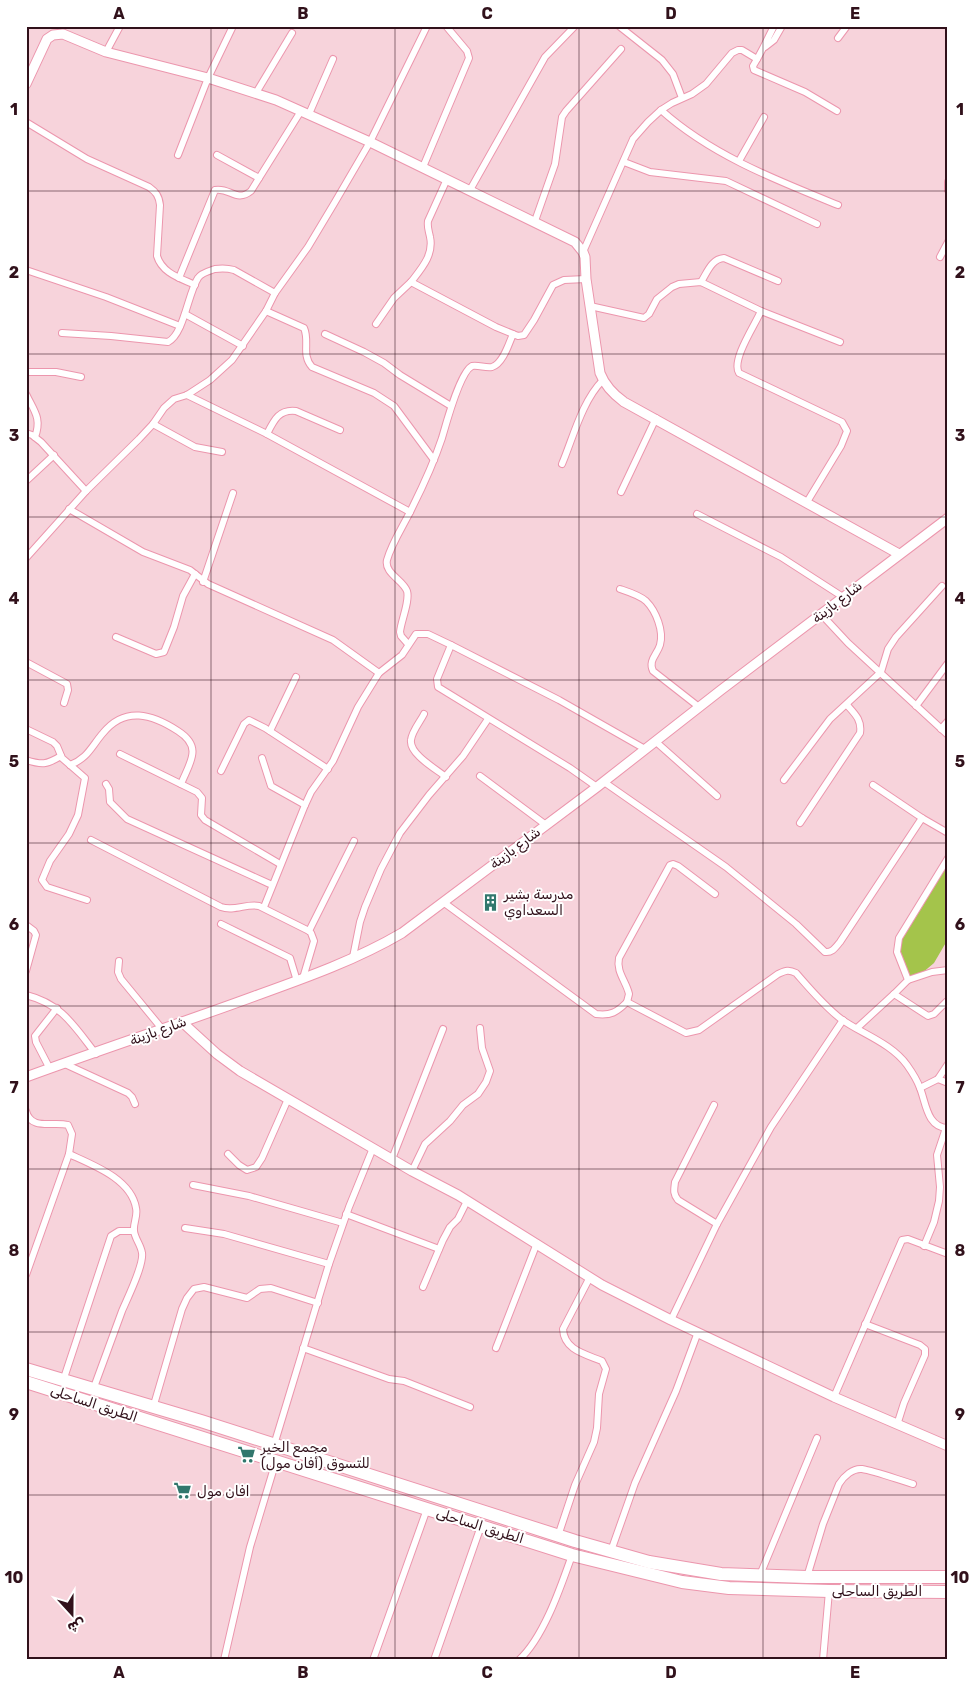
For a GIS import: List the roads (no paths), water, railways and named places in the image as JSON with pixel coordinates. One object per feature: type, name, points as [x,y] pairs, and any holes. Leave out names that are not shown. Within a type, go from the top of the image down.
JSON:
[{"type":"highway","name":"الطريق الساحلى","points":[[26,1369],[201,1422],[558,1536],[649,1562],[721,1574],[806,1577],[948,1577]]},
{"type":"highway","name":"الطريق الساحلى","points":[[26,1382],[572,1555],[682,1582],[729,1588],[948,1592]]},
{"type":"street","points":[[106,52],[120,26]]},
{"type":"street","points":[[178,155],[208,78],[233,26]]},
{"type":"street","points":[[26,558],[86,490],[153,424],[164,408],[174,399],[187,396],[220,372],[243,346],[266,311],[275,293],[308,247],[370,142],[427,26]]},
{"type":"street","points":[[423,167],[469,58],[467,51],[446,26]]},
{"type":"street","points":[[470,190],[545,57],[575,26]]},
{"type":"street","points":[[619,26],[662,60],[673,74],[682,98]]},
{"type":"street","points":[[765,47],[774,26]]},
{"type":"street","points":[[782,26],[774,40],[765,47],[757,59],[753,66],[754,70],[805,92],[837,111]]},
{"type":"street","points":[[838,38],[847,26]]},
{"type":"street","points":[[256,93],[292,33]]},
{"type":"street","points":[[26,84],[45,43],[53,35],[66,35],[106,52],[208,78],[256,93],[305,112],[423,167],[575,242],[583,252],[586,266],[586,279],[600,373],[602,380],[616,397],[899,554]]},
{"type":"street","points":[[535,221],[555,164],[562,117],[620,49]]},
{"type":"street","points":[[583,252],[633,139],[661,110],[692,94],[706,84],[732,53],[742,50],[757,59]]},
{"type":"street","points":[[180,278],[215,190],[237,196],[242,196],[251,191],[305,112],[333,59]]},
{"type":"street","points":[[661,110],[692,136],[718,151],[838,205]]},
{"type":"street","points":[[739,161],[764,117]]},
{"type":"street","points":[[26,122],[87,158],[156,192],[160,205],[157,256],[161,266],[195,285]]},
{"type":"street","points":[[217,155],[260,178]]},
{"type":"street","points":[[624,162],[650,172],[726,182],[817,224]]},
{"type":"street","points":[[376,324],[394,298],[410,282],[428,258],[431,238],[427,228],[428,221],[447,179]]},
{"type":"street","points":[[948,182],[948,190]]},
{"type":"street","points":[[940,257],[948,242]]},
{"type":"street","points":[[701,282],[713,262],[718,258],[724,258],[778,281]]},
{"type":"street","points":[[62,333],[111,336],[164,343],[172,340],[180,326],[195,285],[200,276],[209,271],[228,268],[275,293]]},
{"type":"street","points":[[26,270],[106,297],[180,326]]},
{"type":"street","points":[[410,282],[496,327],[518,336],[524,335],[534,320],[552,285],[564,280],[586,279]]},
{"type":"street","points":[[590,306],[644,318],[647,317],[657,299],[672,287],[679,284],[701,282],[761,311],[840,342]]},
{"type":"street","points":[[266,311],[304,328],[306,334],[305,358],[312,367],[374,393],[394,406],[434,460]]},
{"type":"street","points":[[761,311],[740,355],[736,368],[739,373],[836,419],[845,426],[847,431],[841,446],[807,502]]},
{"type":"street","points":[[185,314],[243,346]]},
{"type":"street","points":[[325,334],[384,363],[400,376],[451,406]]},
{"type":"street","points":[[408,644],[400,632],[408,598],[407,591],[390,571],[387,561],[434,460],[451,406],[468,367],[476,365],[494,366],[499,363],[513,334]]},
{"type":"street","points":[[26,372],[56,372],[82,377]]},
{"type":"street","points":[[562,464],[588,400],[602,380]]},
{"type":"street","points":[[26,394],[38,419],[39,426],[35,437]]},
{"type":"street","points":[[187,396],[267,434],[410,512]]},
{"type":"street","points":[[267,434],[275,418],[280,413],[290,410],[340,430]]},
{"type":"street","points":[[621,492],[656,418]]},
{"type":"street","points":[[153,424],[195,447],[222,452]]},
{"type":"street","points":[[26,433],[35,437],[54,455],[86,490]]},
{"type":"street","points":[[26,482],[54,455]]},
{"type":"street","points":[[203,582],[233,493]]},
{"type":"street","points":[[69,509],[142,552],[186,568],[203,582],[333,640],[379,673]]},
{"type":"street","points":[[697,514],[781,557],[843,597]]},
{"type":"street","name":"شارع بازينة","points":[[26,1077],[96,1054],[300,979],[353,958],[402,933],[601,785],[699,707],[948,518]]},
{"type":"street","points":[[116,637],[156,654],[164,652],[183,596],[195,574]]},
{"type":"street","points":[[784,780],[830,719],[881,672],[888,649],[896,637],[942,586]]},
{"type":"street","points":[[620,589],[646,601],[657,618],[660,631],[660,645],[652,660],[651,666],[653,671],[699,707]]},
{"type":"street","points":[[821,614],[848,643],[948,736]]},
{"type":"street","points":[[264,907],[305,804],[311,792],[333,761],[358,707],[379,673],[402,655],[416,634],[428,634],[452,644],[559,700],[645,749]]},
{"type":"street","points":[[452,644],[437,679],[438,687],[601,785],[726,867],[796,924],[825,952],[829,953],[834,950],[840,942],[922,818]]},
{"type":"street","points":[[26,662],[67,684],[68,690],[64,703]]},
{"type":"street","points":[[916,706],[948,663]]},
{"type":"street","points":[[270,731],[296,677]]},
{"type":"street","points":[[800,823],[860,733],[860,720],[847,705]]},
{"type":"street","points":[[424,714],[410,741],[417,755],[446,777]]},
{"type":"street","points":[[70,765],[86,757],[103,732],[114,722],[130,716],[142,715],[158,720],[178,731],[191,742],[193,756],[182,784]]},
{"type":"street","points":[[353,958],[360,922],[382,869],[400,833],[429,795],[463,756],[488,718]]},
{"type":"street","points":[[221,770],[246,721],[251,720],[328,769]]},
{"type":"street","points":[[940,729],[948,721]]},
{"type":"street","points":[[26,729],[54,742],[61,756],[85,778],[79,812],[69,834],[47,866],[42,880],[47,886],[87,900]]},
{"type":"street","points":[[655,741],[717,796]]},
{"type":"street","points":[[120,754],[201,795],[203,801],[202,815],[205,820],[280,864]]},
{"type":"street","points":[[26,760],[46,764],[61,756]]},
{"type":"street","points":[[262,758],[271,786],[305,804]]},
{"type":"street","points":[[480,776],[546,825]]},
{"type":"street","points":[[106,784],[109,789],[109,800],[125,818],[272,885]]},
{"type":"street","points":[[874,784],[922,818],[948,833]]},
{"type":"street","points":[[91,840],[221,908],[229,909],[253,905],[264,907],[308,931],[311,933],[314,941],[300,979]]},
{"type":"street","points":[[308,931],[354,841]]},
{"type":"street","points":[[908,980],[897,952],[899,938],[948,858]]},
{"type":"street","points":[[443,902],[596,1014],[611,1014],[617,1012],[627,1002],[629,994],[624,979],[618,971],[619,958],[670,865],[678,866],[715,894]]},
{"type":"street","points":[[220,924],[290,958],[300,979]]},
{"type":"street","points":[[26,925],[36,935],[26,971]]},
{"type":"street","points":[[119,961],[118,972],[121,979],[163,1030]]},
{"type":"street","points":[[627,1002],[686,1033],[691,1033],[699,1030],[778,974],[790,970],[796,973],[843,1020],[895,1053],[906,1063],[920,1088],[932,1120],[938,1126],[947,1128],[937,1155],[940,1186],[939,1201],[934,1222],[924,1246]]},
{"type":"street","points":[[857,1028],[908,980],[932,972],[948,970]]},
{"type":"street","points":[[894,994],[928,1016],[934,1014],[947,1002]]},
{"type":"street","points":[[26,995],[57,1008],[66,1016],[96,1054]]},
{"type":"street","points":[[50,1069],[36,1042],[35,1036],[57,1008]]},
{"type":"street","points":[[672,1320],[717,1224],[771,1127],[843,1020]]},
{"type":"street","points":[[182,1022],[225,1061],[412,1171],[467,1201],[590,1277],[672,1320],[834,1397],[948,1446]]},
{"type":"street","points":[[412,1171],[425,1144],[450,1121],[463,1105],[478,1094],[486,1082],[490,1071],[482,1048],[480,1028]]},
{"type":"street","points":[[392,1159],[443,1029]]},
{"type":"street","points":[[65,1064],[128,1093],[135,1104]]},
{"type":"street","points":[[920,1088],[938,1079],[948,1064]]},
{"type":"street","points":[[938,1079],[948,1083]]},
{"type":"street","points":[[228,1154],[247,1170],[256,1167],[262,1158],[288,1099]]},
{"type":"street","points":[[714,1105],[675,1182],[674,1195],[678,1200],[717,1224]]},
{"type":"street","points":[[26,1111],[29,1118],[36,1123],[64,1124],[70,1127],[72,1134],[70,1154],[26,1275]]},
{"type":"street","points":[[273,1446],[329,1264],[346,1214],[373,1148]]},
{"type":"street","points":[[70,1154],[103,1170],[124,1186],[136,1207],[134,1231],[142,1252],[142,1258],[128,1300],[122,1311],[93,1390]]},
{"type":"street","points":[[193,1185],[249,1196],[343,1223]]},
{"type":"street","points":[[424,1287],[448,1230],[458,1219],[467,1201]]},
{"type":"street","points":[[346,1214],[439,1249]]},
{"type":"street","points":[[185,1228],[224,1234],[329,1264]]},
{"type":"street","points":[[63,1381],[111,1236],[119,1231],[134,1231]]},
{"type":"street","points":[[834,1397],[902,1240],[908,1239],[948,1254]]},
{"type":"street","points":[[496,1348],[537,1243]]},
{"type":"street","points":[[558,1536],[575,1485],[594,1442],[599,1394],[606,1369],[602,1361],[571,1347],[566,1343],[563,1336],[563,1329],[590,1277]]},
{"type":"street","points":[[153,1408],[182,1309],[194,1289],[204,1287],[246,1298],[260,1289],[271,1288],[318,1303]]},
{"type":"street","points":[[865,1324],[920,1345],[925,1349],[926,1354],[907,1395],[897,1425]]},
{"type":"street","points":[[611,1551],[635,1483],[676,1391],[698,1332]]},
{"type":"street","points":[[303,1348],[386,1378],[404,1381],[470,1407]]},
{"type":"street","points":[[760,1575],[817,1438]]},
{"type":"street","points":[[224,1660],[250,1547],[276,1461]]},
{"type":"street","points":[[806,1577],[823,1524],[843,1478],[851,1472],[860,1469],[913,1484]]},
{"type":"street","points":[[373,1660],[427,1509]]},
{"type":"street","points":[[434,1660],[481,1526]]},
{"type":"street","points":[[519,1660],[537,1637],[561,1587],[572,1555]]},
{"type":"street","points":[[823,1660],[829,1591]]},
{"type":"place","name":"مدرسة بشير السعداوي","points":[[490,902]]},
{"type":"place","name":"مجمع الخير للتسوق (أفان مول)","points":[[247,1455]]},
{"type":"place","name":"افان مول","points":[[183,1491]]}]
